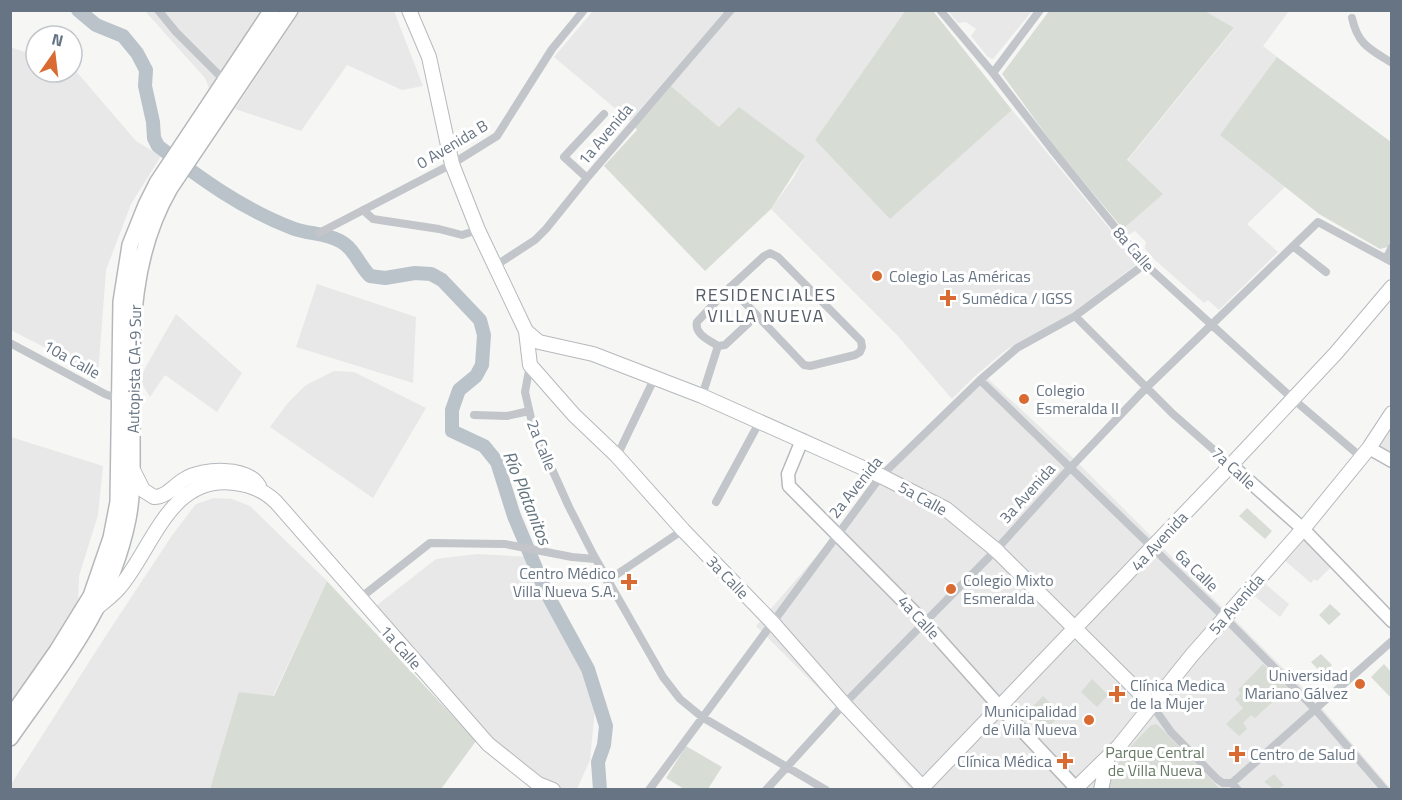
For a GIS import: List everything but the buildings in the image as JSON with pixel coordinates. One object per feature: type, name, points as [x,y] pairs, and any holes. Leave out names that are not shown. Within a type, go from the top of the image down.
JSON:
[{"type":"highway","points":[[258,33],[268,10]]},
{"type":"highway","name":"Autopista CA-9 Sur","points":[[200,132],[225,81],[272,10]]},
{"type":"highway","name":"Autopista CA-9 Sur","points":[[10,718],[57,651],[91,596],[111,538],[118,502],[121,302],[125,270],[137,224],[200,132],[290,10]]},
{"type":"highway","name":"Autopista CA-9 Sur","points":[[10,738],[68,658],[98,607],[119,552],[129,517],[132,468],[132,346],[137,278],[150,231],[160,207],[164,186]]},
{"type":"main road","name":"2a Calle","points":[[409,10],[429,57],[452,164],[478,230],[526,331],[530,359]]},
{"type":"main road","name":"4a Avenida","points":[[923,789],[999,706],[1336,353],[1392,287]]},
{"type":"main road","name":"5a Calle","points":[[526,331],[539,342],[593,354],[702,396],[882,476],[945,509],[996,550],[1152,705]]},
{"type":"main road","points":[[530,359],[531,349],[539,342]]},
{"type":"main road","name":"3a Calle","points":[[530,359],[573,415],[617,456],[683,530],[773,623],[923,789]]},
{"type":"main road","name":"5a Avenida","points":[[1076,789],[1144,716],[1303,529],[1365,452],[1392,413]]},
{"type":"main road","name":"4a Calle","points":[[802,440],[788,474],[788,484],[838,532],[924,622],[1076,789]]},
{"type":"main road","name":"8a Calle","points":[[1365,452],[1392,461]]},
{"type":"main road","name":"7a Calle","points":[[1231,465],[1303,529],[1392,621]]},
{"type":"main road","name":"1a Calle","points":[[132,468],[143,490],[153,497],[165,494],[190,477],[224,471],[234,471],[257,482],[488,744],[537,787],[553,789]]},
{"type":"main road","points":[[98,607],[119,588],[146,546],[183,496],[196,487],[226,482],[262,490]]},
{"type":"main road","points":[[1101,789],[1108,757]]},
{"type":"street","points":[[158,10],[176,32],[225,81]]},
{"type":"street","name":"0 Avenida B","points":[[319,233],[452,164],[497,136],[552,50],[584,10]]},
{"type":"street","name":"1a Avenida","points":[[495,266],[535,240],[546,229],[731,10]]},
{"type":"street","name":"8a Calle","points":[[940,10],[1145,264],[1293,399],[1365,452]]},
{"type":"street","points":[[993,73],[1040,10]]},
{"type":"street","points":[[1352,18],[1360,41],[1392,63]]},
{"type":"street","points":[[587,178],[564,157],[604,114]]},
{"type":"street","points":[[363,210],[373,219],[439,229],[462,235],[478,230]]},
{"type":"street","name":"3a Avenida","points":[[766,789],[844,704],[996,550],[1147,387],[1318,222],[1389,260]]},
{"type":"street","points":[[1293,246],[1326,273]]},
{"type":"street","points":[[1389,260],[1392,247]]},
{"type":"street","points":[[727,290],[756,316],[802,364],[810,366],[855,355],[862,347],[861,341],[778,257],[770,253],[727,290],[696,325],[698,333],[718,346],[725,345],[756,316]]},
{"type":"street","name":"2a Avenida","points":[[648,789],[882,476],[980,380],[1017,348],[1076,316],[1145,264]]},
{"type":"street","name":"7a Calle","points":[[1076,316],[1173,414],[1231,465]]},
{"type":"street","name":"10a Calle","points":[[10,343],[105,394],[121,400]]},
{"type":"street","points":[[702,396],[718,346]]},
{"type":"street","name":"2a Calle","points":[[530,359],[525,392],[533,427],[556,480],[607,581],[663,677],[680,699],[702,717],[825,789]]},
{"type":"street","points":[[617,456],[655,377]]},
{"type":"street","name":"6a Calle","points":[[980,380],[1225,618],[1315,709],[1385,789]]},
{"type":"street","points":[[474,415],[507,416],[529,411]]},
{"type":"street","points":[[716,502],[760,421]]},
{"type":"street","points":[[607,581],[683,530]]},
{"type":"street","points":[[359,599],[428,544],[505,544],[550,554],[596,559]]},
{"type":"street","points":[[1235,786],[1315,709],[1392,641]]},
{"type":"street","name":"5a Calle","points":[[1152,705],[1171,732],[1217,779],[1235,786]]},
{"type":"shaded area","points":[[301,10],[394,11],[423,86],[402,90],[347,65],[301,131],[235,109]]},
{"type":"shaded area","points":[[594,10],[725,11],[630,121],[554,57]]},
{"type":"shaded area","points":[[145,11],[284,11],[218,110],[205,78]]},
{"type":"shaded area","points":[[735,11],[905,11],[815,140],[890,218],[1012,110],[1113,233],[1135,256],[1137,264],[1072,313],[1006,350],[952,399],[897,335],[771,209],[794,177],[805,156],[719,127],[671,86]]},
{"type":"shaded area","points":[[948,11],[1032,11],[993,59],[988,57],[971,36],[976,29],[966,22],[958,23]]},
{"type":"shaded area","points":[[1205,11],[1289,11],[1263,46],[1277,57],[1221,135],[1286,186],[1247,224],[1278,252],[1219,310],[1208,300],[1204,303],[1147,253],[1146,242],[1135,231],[1128,235],[1123,229],[1162,194],[1127,161],[1234,29]]},
{"type":"shaded area","points":[[10,47],[24,52],[24,84],[84,84],[84,80],[136,141],[161,156],[131,204],[106,270],[98,375],[11,330]]},
{"type":"shaded area","points":[[317,284],[416,317],[413,383],[296,347]]},
{"type":"shaded area","points":[[176,314],[242,373],[217,412],[165,375],[150,397],[141,382],[144,370]]},
{"type":"shaded area","points":[[334,371],[354,372],[426,408],[373,498],[270,427],[287,404],[306,385]]},
{"type":"shaded area","points":[[986,377],[1069,454],[1314,699],[1391,789],[910,789],[834,704],[756,626],[886,476]]},
{"type":"shaded area","points":[[1391,425],[1391,456],[1377,446]]},
{"type":"shaded area","points":[[11,437],[103,466],[98,515],[79,576],[78,603],[11,710]]},
{"type":"shaded area","points":[[214,498],[232,499],[250,506],[327,581],[273,696],[225,744],[210,789],[11,790],[10,786],[173,534],[196,504]]},
{"type":"shaded area","points":[[1303,537],[1332,566],[1317,581],[1314,579],[1311,583],[1283,559]]},
{"type":"shaded area","points":[[477,554],[532,557],[580,639],[596,698],[590,760],[577,789],[549,790],[492,742],[372,609],[436,559]]},
{"type":"shaded area","points":[[1263,582],[1289,604],[1280,617],[1252,594]]},
{"type":"green space","points":[[905,11],[933,11],[1012,110],[890,219],[815,140]]},
{"type":"green space","points":[[1049,11],[1205,11],[1234,28],[1127,160],[1163,194],[1123,229],[1057,150],[1002,74]]},
{"type":"green space","points":[[1277,57],[1391,142],[1392,238],[1388,247],[1380,249],[1319,214],[1220,135]]},
{"type":"green space","points":[[671,86],[719,127],[739,107],[805,156],[771,209],[705,271],[604,166],[637,130],[635,127]]},
{"type":"green space","points":[[1247,508],[1272,531],[1265,539],[1239,516]]},
{"type":"green space","points":[[327,581],[476,741],[441,789],[210,789],[239,692],[274,696]]},
{"type":"green space","points":[[1330,604],[1341,614],[1329,625],[1319,615]]},
{"type":"green space","points":[[1321,654],[1332,665],[1328,669],[1335,676],[1329,681],[1311,662]]},
{"type":"green space","points":[[1263,664],[1288,688],[1255,718],[1251,715],[1243,723],[1247,729],[1239,736],[1226,724],[1243,708],[1235,699],[1241,693],[1238,690]]},
{"type":"green space","points":[[1384,664],[1391,672],[1391,698],[1371,677]]},
{"type":"green space","points":[[1092,679],[1108,695],[1097,707],[1081,692]]},
{"type":"green space","points":[[1043,696],[1061,714],[1046,730],[1030,713],[1034,709],[1032,707]]},
{"type":"green space","name":"Parque Central de Villa Nueva","points":[[1156,724],[1221,790],[1108,790],[1114,770],[1124,755],[1150,726]]},
{"type":"green space","points":[[686,746],[722,767],[708,789],[684,789],[666,778]]},
{"type":"green space","points":[[1274,774],[1284,785],[1278,789],[1264,782]]},
{"type":"waterway","name":"Río Platanitos","points":[[78,10],[96,25],[123,36],[137,53],[146,70],[145,86],[154,138],[158,146],[206,181],[256,212],[292,228],[328,236],[345,244],[370,276],[385,278],[415,273],[431,274],[442,280],[480,320],[484,335],[482,365],[476,376],[459,390],[452,410],[452,431],[484,446],[497,462],[514,516],[546,592],[588,669],[606,726],[604,745],[598,762],[600,790]]},
{"type":"place","name":"Colegio Las Américas","points":[[877,276]]},
{"type":"place","name":"Sumédica / IGSS","points":[[948,298]]},
{"type":"place","name":"Colegio Esmeralda II","points":[[1024,399]]},
{"type":"place","name":"Centro Médico Villa Nueva S.A.","points":[[629,582]]},
{"type":"place","name":"Colegio Mixto Esmeralda","points":[[951,589]]},
{"type":"place","name":"Universidad Mariano Gálvez","points":[[1360,684]]},
{"type":"place","name":"Clínica Medica de la Mujer","points":[[1117,694]]},
{"type":"place","name":"Municipalidad de Villa Nueva","points":[[1089,720]]},
{"type":"place","name":"Centro de Salud","points":[[1237,754]]},
{"type":"place","name":"Clínica Médica","points":[[1065,761]]},
{"type":"district","name":"RESIDENCIALES VILLA NUEVA","points":[[766,305]]}]
